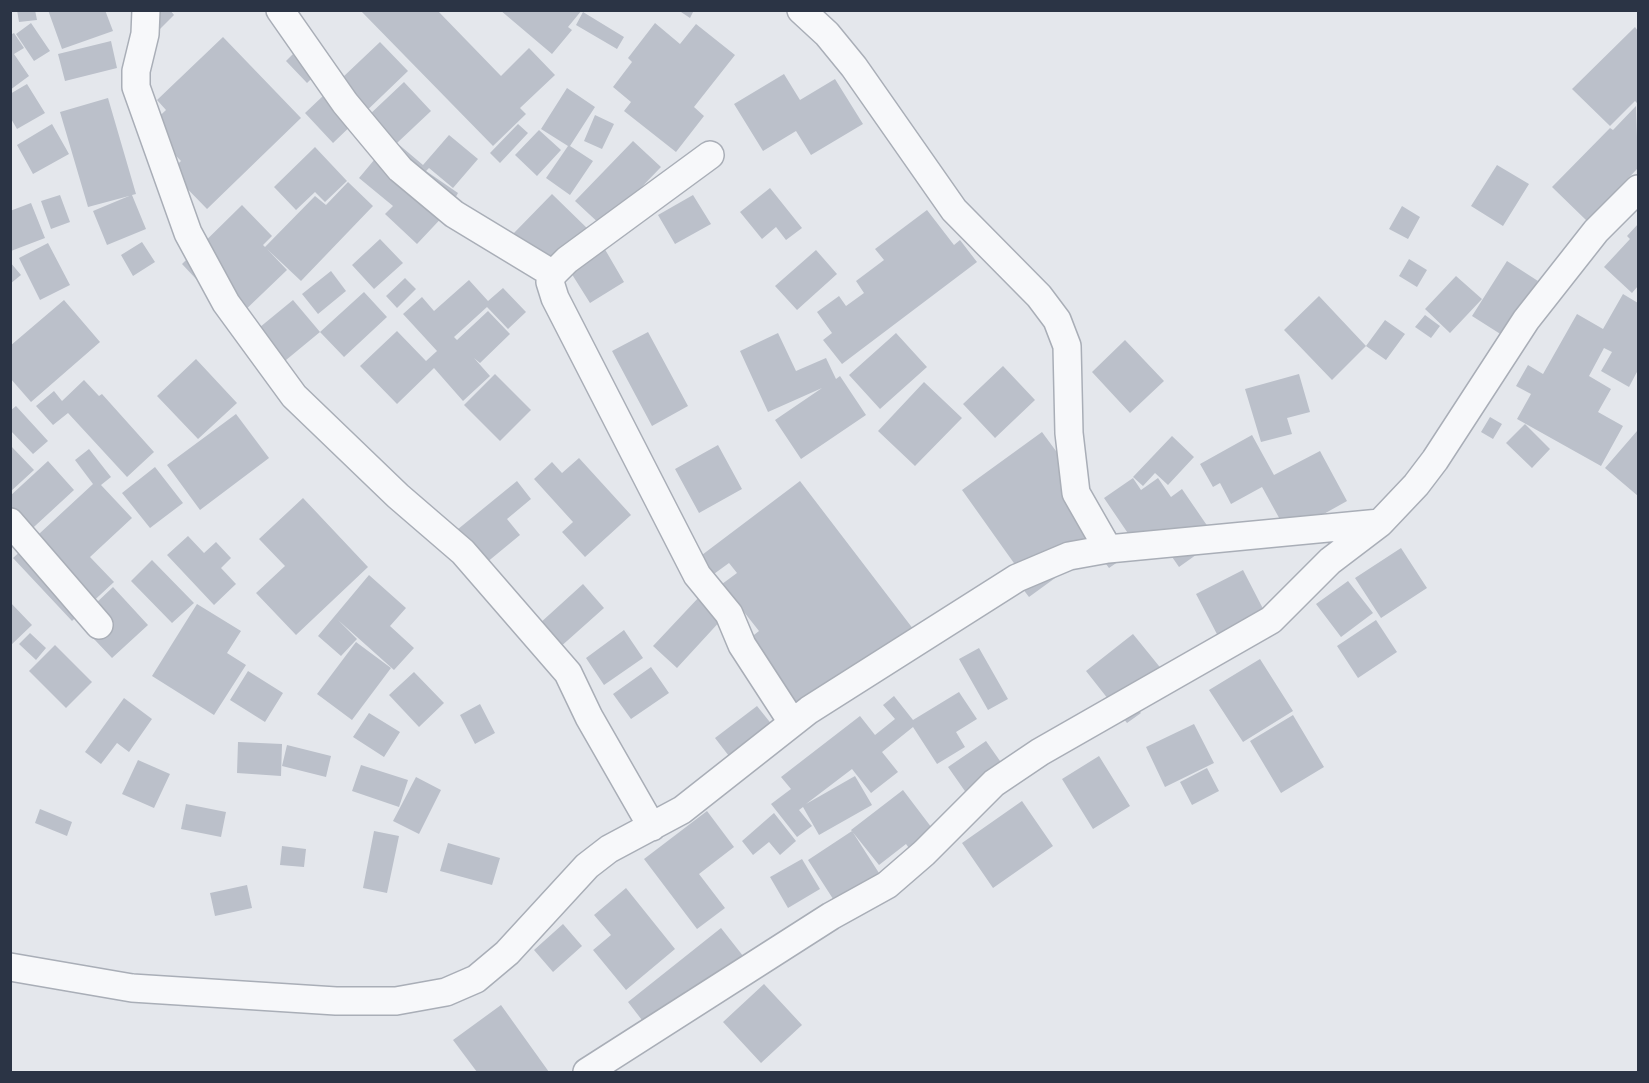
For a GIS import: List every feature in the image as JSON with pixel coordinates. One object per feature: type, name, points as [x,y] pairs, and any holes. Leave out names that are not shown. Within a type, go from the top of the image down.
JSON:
[{"type":"street","points":[[146,10],[145,34],[136,71],[136,87],[188,233],[226,303],[294,396],[398,496],[463,552],[568,673],[589,717],[652,827]]},
{"type":"street","points":[[280,10],[345,103],[400,169],[454,214],[553,274]]},
{"type":"street","points":[[801,10],[827,34],[854,67],[954,210],[1040,296],[1057,320],[1067,346],[1069,433],[1076,493],[1108,549]]},
{"type":"street","points":[[710,155],[567,260],[553,274],[550,282],[555,298],[697,575],[729,614],[742,645],[792,723]]},
{"type":"street","points":[[587,1072],[831,916],[887,885],[924,853],[994,783],[1040,752],[1271,620],[1330,561],[1380,523],[1435,460],[1526,320],[1596,231],[1638,189]]},
{"type":"street","points":[[10,522],[99,625]]},
{"type":"street","points":[[10,967],[132,988],[336,1001],[396,1001],[446,992],[476,979],[507,953],[586,866],[609,849],[682,810],[792,723],[1017,578],[1069,556],[1108,549],[1380,523]]},
{"type":"building","points":[[17,10],[35,10],[37,20],[19,22]]},
{"type":"building","points":[[48,10],[105,10],[113,31],[62,49]]},
{"type":"building","points":[[155,10],[170,10],[174,15],[155,34]]},
{"type":"building","points":[[360,10],[437,10],[501,76],[529,48],[555,75],[520,108],[526,114],[493,146]]},
{"type":"building","points":[[500,10],[582,10],[568,27],[572,30],[552,54]]},
{"type":"building","points":[[678,10],[694,10],[690,18]]},
{"type":"building","points":[[583,12],[624,37],[617,49],[576,25]]},
{"type":"building","points":[[31,23],[50,51],[34,61],[16,34]]},
{"type":"building","points":[[655,23],[680,44],[696,24],[735,55],[694,107],[704,116],[676,152],[624,111],[631,102],[613,87],[632,62],[628,58]]},
{"type":"building","points":[[1635,27],[1638,31],[1638,104],[1635,101],[1610,126],[1572,89]]},
{"type":"building","points":[[14,33],[24,48],[14,54],[29,76],[10,90],[10,35]]},
{"type":"building","points":[[223,37],[301,118],[207,209],[170,171],[181,161],[148,127],[166,110],[157,100]]},
{"type":"building","points":[[310,37],[331,60],[307,83],[286,61]]},
{"type":"building","points":[[111,41],[117,68],[65,81],[58,54]]},
{"type":"building","points":[[380,42],[408,71],[333,143],[305,113]]},
{"type":"building","points":[[784,74],[800,100],[835,79],[863,124],[811,155],[796,131],[763,151],[734,104]]},
{"type":"building","points":[[404,82],[431,111],[397,143],[423,165],[449,135],[478,159],[453,188],[429,168],[426,171],[458,193],[448,211],[417,244],[385,214],[393,206],[359,178],[390,141],[368,116]]},
{"type":"building","points":[[27,84],[45,113],[17,129],[10,117],[10,94]]},
{"type":"building","points":[[567,88],[595,107],[570,146],[593,161],[570,195],[546,178],[568,146],[541,129]]},
{"type":"building","points":[[108,98],[136,194],[132,195],[146,229],[107,245],[93,211],[129,196],[88,207],[60,112]]},
{"type":"building","points":[[1636,106],[1638,168],[1587,221],[1552,187],[1610,128],[1613,130]]},
{"type":"building","points":[[595,115],[614,124],[602,149],[584,141]]},
{"type":"building","points":[[52,124],[69,154],[33,174],[17,145]]},
{"type":"building","points":[[518,124],[528,133],[500,163],[490,153]]},
{"type":"building","points":[[539,130],[561,150],[537,176],[515,155]]},
{"type":"building","points":[[633,141],[661,167],[603,227],[575,201]]},
{"type":"building","points":[[315,147],[347,181],[325,202],[315,192],[296,210],[274,187]]},
{"type":"building","points":[[1497,165],[1529,184],[1503,226],[1471,206]]},
{"type":"building","points":[[348,182],[373,206],[301,281],[267,249],[287,270],[239,316],[212,296],[182,264],[242,205],[272,236],[263,245],[265,247],[315,196],[326,205]]},
{"type":"building","points":[[770,188],[802,228],[786,240],[776,227],[762,239],[740,212]]},
{"type":"building","points":[[552,194],[591,232],[553,272],[513,234]]},
{"type":"building","points":[[60,195],[70,222],[51,229],[41,201]]},
{"type":"building","points":[[693,195],[711,224],[675,244],[658,215]]},
{"type":"building","points":[[31,203],[45,238],[11,251],[10,211]]},
{"type":"building","points":[[1402,206],[1420,217],[1408,239],[1389,229]]},
{"type":"building","points":[[927,210],[954,245],[960,240],[977,262],[842,364],[823,340],[832,333],[817,312],[839,296],[846,306],[864,293],[856,281],[884,260],[875,249]]},
{"type":"building","points":[[1638,224],[1638,286],[1632,293],[1604,267],[1630,239],[1627,236]]},
{"type":"building","points":[[380,239],[403,263],[374,289],[352,265]]},
{"type":"building","points":[[142,242],[155,262],[133,276],[121,255]]},
{"type":"building","points":[[48,243],[70,285],[40,300],[19,258]]},
{"type":"building","points":[[603,246],[624,282],[590,303],[568,268]]},
{"type":"building","points":[[816,250],[837,274],[797,310],[775,286]]},
{"type":"building","points":[[1409,259],[1427,270],[1417,287],[1399,276]]},
{"type":"building","points":[[1507,261],[1538,281],[1526,300],[1513,342],[1472,316]]},
{"type":"building","points":[[10,262],[21,275],[10,284]]},
{"type":"building","points":[[331,271],[346,291],[318,314],[302,294]]},
{"type":"building","points":[[1456,276],[1482,299],[1450,333],[1425,309]]},
{"type":"building","points":[[405,278],[416,289],[397,308],[386,296]]},
{"type":"building","points":[[469,280],[488,301],[503,288],[526,312],[508,329],[487,307],[454,337],[457,340],[488,311],[510,334],[480,363],[474,358],[490,376],[463,401],[434,368],[397,404],[360,366],[397,331],[426,361],[437,351],[403,314],[422,297],[434,311]]},
{"type":"building","points":[[364,292],[387,317],[344,357],[320,332]]},
{"type":"building","points":[[1623,294],[1638,303],[1638,370],[1629,387],[1601,371],[1612,352],[1604,348],[1589,376],[1611,389],[1598,412],[1623,426],[1601,466],[1517,419],[1531,394],[1516,386],[1528,365],[1543,374],[1577,314],[1603,329]]},
{"type":"building","points":[[1319,296],[1366,346],[1332,380],[1284,330]]},
{"type":"building","points":[[64,300],[100,342],[31,402],[10,378],[10,346]]},
{"type":"building","points":[[293,300],[320,332],[280,365],[254,332]]},
{"type":"building","points":[[1425,315],[1440,326],[1431,338],[1415,327]]},
{"type":"building","points":[[1385,320],[1405,334],[1386,360],[1366,346]]},
{"type":"building","points":[[648,332],[688,406],[652,426],[612,351]]},
{"type":"building","points":[[778,333],[796,371],[826,358],[836,379],[840,376],[866,415],[801,459],[775,420],[822,388],[768,412],[740,351]]},
{"type":"building","points":[[896,333],[927,367],[880,409],[849,375]]},
{"type":"building","points":[[1125,340],[1164,381],[1130,413],[1092,372]]},
{"type":"building","points":[[196,359],[237,403],[198,439],[157,396]]},
{"type":"building","points":[[1003,366],[1035,400],[995,438],[963,404]]},
{"type":"building","points":[[495,374],[531,410],[500,441],[464,405]]},
{"type":"building","points":[[1299,374],[1310,412],[1287,418],[1292,434],[1261,442],[1245,389]]},
{"type":"building","points":[[84,380],[99,396],[102,394],[154,452],[127,477],[68,413],[53,425],[36,406],[54,391],[62,401]]},
{"type":"building","points":[[924,382],[962,418],[915,466],[878,431]]},
{"type":"building","points":[[16,406],[48,441],[33,454],[10,430],[10,411]]},
{"type":"building","points":[[236,414],[269,458],[200,510],[167,465]]},
{"type":"building","points":[[1490,417],[1502,424],[1493,439],[1481,432]]},
{"type":"building","points":[[1525,424],[1550,449],[1532,468],[1506,443]]},
{"type":"building","points":[[1637,431],[1638,433],[1638,496],[1605,468]]},
{"type":"building","points":[[1042,432],[1131,553],[1109,568],[1095,549],[1029,597],[1009,571],[1016,566],[962,490]]},
{"type":"building","points":[[1252,435],[1274,475],[1320,451],[1347,501],[1288,534],[1262,487],[1231,504],[1220,483],[1213,487],[1200,464]]},
{"type":"building","points":[[1172,436],[1194,457],[1168,485],[1155,473],[1143,486],[1133,477]]},
{"type":"building","points":[[10,445],[34,470],[10,492]]},
{"type":"building","points":[[718,445],[742,489],[699,513],[675,469]]},
{"type":"building","points":[[89,449],[111,477],[101,485],[132,518],[90,557],[114,582],[72,621],[13,558],[93,484],[75,460]]},
{"type":"building","points":[[579,458],[631,515],[585,557],[562,532],[573,522],[534,479],[552,462],[562,473]]},
{"type":"building","points":[[48,461],[74,490],[10,549],[10,496]]},
{"type":"building","points":[[155,467],[183,503],[150,528],[122,493]]},
{"type":"building","points":[[1133,478],[1141,490],[1158,478],[1171,497],[1182,489],[1217,540],[1179,567],[1161,541],[1142,554],[1104,498]]},
{"type":"building","points":[[517,481],[531,499],[507,519],[520,535],[480,568],[452,534]]},
{"type":"building","points":[[800,481],[917,634],[805,720],[745,642],[759,631],[722,584],[737,573],[729,563],[707,579],[694,561]]},
{"type":"building","points":[[303,498],[368,567],[296,635],[256,593],[285,566],[259,539]]},
{"type":"building","points":[[188,536],[204,553],[216,542],[231,558],[221,568],[236,584],[214,605],[167,555]]},
{"type":"building","points":[[1401,548],[1427,588],[1381,618],[1355,578]]},
{"type":"building","points":[[152,560],[194,603],[172,623],[131,581]]},
{"type":"building","points":[[1243,570],[1273,628],[1219,638],[1196,594]]},
{"type":"building","points":[[369,575],[406,608],[390,626],[414,648],[394,670],[338,620],[357,639],[341,656],[318,636]]},
{"type":"building","points":[[1348,581],[1373,613],[1341,637],[1316,604]]},
{"type":"building","points":[[583,584],[604,608],[549,657],[528,634]]},
{"type":"building","points":[[113,587],[148,625],[112,658],[77,621]]},
{"type":"building","points":[[700,596],[723,618],[677,668],[653,646]]},
{"type":"building","points":[[10,602],[32,625],[10,646]]},
{"type":"building","points":[[197,604],[241,631],[227,653],[246,665],[214,715],[152,676]]},
{"type":"building","points":[[1376,620],[1397,652],[1358,678],[1337,646]]},
{"type":"building","points":[[624,630],[643,658],[604,685],[586,658]]},
{"type":"building","points":[[30,633],[46,648],[36,660],[19,644]]},
{"type":"building","points":[[1133,634],[1176,687],[1157,702],[1145,687],[1129,699],[1141,713],[1127,723],[1086,671]]},
{"type":"building","points":[[356,642],[391,668],[352,720],[317,694]]},
{"type":"building","points":[[55,645],[92,682],[66,708],[29,671]]},
{"type":"building","points":[[979,648],[1008,699],[988,710],[959,659]]},
{"type":"building","points":[[1260,659],[1293,711],[1243,742],[1209,690]]},
{"type":"building","points":[[651,667],[669,693],[631,719],[613,694]]},
{"type":"building","points":[[248,671],[283,693],[265,722],[230,700]]},
{"type":"building","points":[[414,672],[444,703],[419,727],[389,695]]},
{"type":"building","points":[[959,692],[977,719],[956,732],[965,747],[937,764],[913,727],[882,752],[898,772],[871,793],[852,769],[806,804],[855,776],[872,805],[819,835],[803,807],[799,810],[812,826],[797,837],[771,804],[791,789],[781,777],[860,716],[875,735],[895,719],[883,705],[894,696],[913,720]]},
{"type":"building","points":[[124,698],[152,719],[129,752],[117,743],[101,764],[85,752]]},
{"type":"building","points":[[480,704],[495,733],[475,744],[460,715]]},
{"type":"building","points":[[757,706],[781,736],[739,769],[715,738]]},
{"type":"building","points":[[369,713],[400,732],[384,757],[353,737]]},
{"type":"building","points":[[1293,715],[1324,767],[1281,793],[1250,741]]},
{"type":"building","points":[[1194,724],[1214,763],[1165,787],[1146,747]]},
{"type":"building","points":[[986,741],[1012,778],[974,804],[948,767]]},
{"type":"building","points":[[238,742],[282,744],[281,776],[237,773]]},
{"type":"building","points":[[287,745],[331,756],[326,777],[282,766]]},
{"type":"building","points":[[1099,756],[1130,806],[1093,829],[1062,779]]},
{"type":"building","points":[[138,760],[170,774],[154,808],[122,794]]},
{"type":"building","points":[[361,765],[408,780],[399,807],[352,791]]},
{"type":"building","points":[[1207,768],[1219,791],[1192,805],[1180,782]]},
{"type":"building","points":[[416,777],[441,790],[419,834],[393,821]]},
{"type":"building","points":[[903,790],[941,840],[917,859],[906,844],[879,865],[851,830]]},
{"type":"building","points":[[1022,801],[1053,846],[993,888],[962,843]]},
{"type":"building","points":[[186,804],[226,812],[221,837],[181,829]]},
{"type":"building","points":[[40,809],[72,822],[67,836],[35,823]]},
{"type":"building","points":[[707,811],[734,847],[699,874],[725,908],[697,929],[644,859]]},
{"type":"building","points":[[774,813],[796,841],[780,855],[769,842],[753,855],[742,841]]},
{"type":"building","points":[[374,831],[399,836],[387,893],[363,888]]},
{"type":"building","points":[[852,831],[879,873],[835,902],[808,860]]},
{"type":"building","points":[[448,843],[500,858],[492,885],[440,871]]},
{"type":"building","points":[[282,846],[306,849],[304,867],[280,865]]},
{"type":"building","points":[[802,859],[820,889],[788,908],[770,877]]},
{"type":"building","points":[[247,885],[252,908],[215,916],[210,893]]},
{"type":"building","points":[[626,888],[675,949],[626,990],[593,950],[611,935],[594,915]]},
{"type":"building","points":[[563,924],[582,946],[553,972],[534,950]]},
{"type":"building","points":[[721,928],[751,966],[702,1004],[689,989],[645,1024],[628,1002]]},
{"type":"building","points":[[764,984],[802,1025],[761,1063],[723,1022]]},
{"type":"building","points":[[501,1005],[549,1072],[477,1072],[453,1040]]}]
